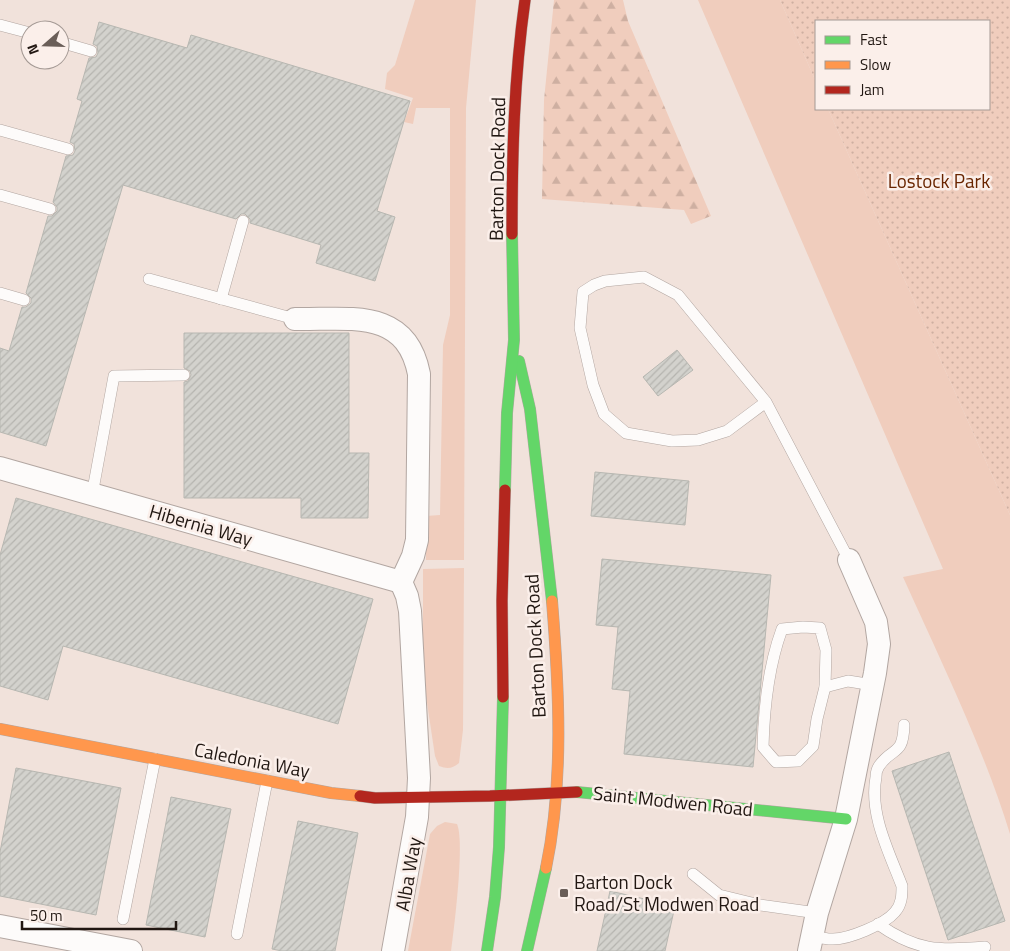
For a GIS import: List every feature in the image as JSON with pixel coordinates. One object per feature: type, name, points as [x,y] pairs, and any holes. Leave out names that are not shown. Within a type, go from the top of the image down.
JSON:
[{"type":"main road","name":"Barton Dock Road","points":[[487,951],[495,897],[499,847],[503,689],[502,601],[507,413],[514,340],[512,130],[524,0]]},
{"type":"main road","name":"Barton Dock Road","points":[[514,340],[530,409],[552,599],[557,665],[557,792],[550,850],[527,951]]},
{"type":"main road","name":"Caledonia Way","points":[[0,729],[348,796],[375,798],[500,796]]},
{"type":"main road","name":"Saint Modwen Road","points":[[500,796],[570,791],[846,819]]},
{"type":"street","points":[[296,319],[377,322],[392,329],[403,338],[416,357],[420,391],[417,540],[413,556],[401,582],[407,596],[410,611],[419,778],[418,797]]},
{"type":"street","name":"Hibernia Way","points":[[0,468],[401,582]]},
{"type":"street","points":[[810,944],[817,913],[846,819],[873,685],[879,644],[876,622],[850,560]]},
{"type":"street","name":"Alba Way","points":[[393,951],[415,835],[418,797]]},
{"type":"street","points":[[0,926],[90,947],[131,951]]},
{"type":"lane","points":[[0,25],[20,30]]},
{"type":"lane","points":[[70,45],[91,51]]},
{"type":"lane","points":[[0,130],[68,149]]},
{"type":"lane","points":[[0,195],[50,209]]},
{"type":"lane","points":[[221,299],[244,221]]},
{"type":"lane","points":[[766,402],[727,431],[698,440],[672,442],[626,433],[604,414],[594,385],[580,328],[583,292],[605,281],[644,277],[678,294],[766,402],[850,560]]},
{"type":"lane","points":[[149,279],[296,319]]},
{"type":"lane","points":[[0,293],[24,300]]},
{"type":"lane","points":[[92,495],[114,376],[184,375]]},
{"type":"lane","points":[[820,628],[826,650],[825,687],[813,746],[798,761],[776,762],[763,747],[764,719],[773,655],[782,629],[820,628]]},
{"type":"lane","points":[[825,687],[848,682],[873,685]]},
{"type":"lane","points":[[810,944],[858,934],[878,924],[895,912],[902,899],[902,886],[875,810],[874,792],[878,767],[900,747],[903,740],[904,725]]},
{"type":"lane","points":[[123,919],[156,759]]},
{"type":"lane","points":[[238,934],[267,781]]},
{"type":"lane","points":[[693,874],[719,895],[760,905],[817,913]]},
{"type":"lane","points":[[878,924],[906,942],[931,950],[950,951],[984,947]]},
{"type":"green space","points":[[415,0],[476,0],[466,108],[464,560],[426,560],[426,516],[440,515],[443,345],[450,315],[450,108],[416,108],[413,124],[404,122],[413,98],[385,89],[387,73],[395,65]]},
{"type":"green space","points":[[554,0],[623,0],[628,21],[711,216],[691,224],[684,210],[542,199],[544,100]]},
{"type":"green space","points":[[698,0],[780,0],[815,80],[815,110],[828,110],[1010,515],[1010,834],[974,736],[903,577],[943,569]]},
{"type":"green space","name":"Lostock Park","points":[[780,0],[1010,0],[1010,515],[828,110],[990,110],[990,20],[815,20],[815,80]]},
{"type":"green space","points":[[464,568],[463,730],[459,763],[447,768],[439,766],[435,756],[423,676],[423,569]]},
{"type":"green space","points":[[445,822],[457,824],[460,848],[451,951],[408,951],[430,834],[437,826]]},
{"type":"building","points":[[99,22],[187,48],[191,35],[410,101],[377,211],[395,217],[375,281],[316,263],[321,245],[250,223],[250,219],[245,214],[241,214],[236,219],[123,185],[46,446],[0,432],[0,348],[9,351],[22,307],[26,307],[31,303],[31,298],[26,293],[48,216],[52,216],[57,211],[57,207],[53,202],[66,156],[73,155],[75,151],[74,144],[70,142],[82,101],[77,99],[89,58],[96,57],[98,53],[97,46],[93,44]]},
{"type":"building","points":[[184,333],[349,333],[349,453],[369,453],[368,518],[301,518],[301,498],[184,498],[184,382],[188,381],[191,375],[190,371],[184,368]]},
{"type":"building","points":[[677,350],[693,370],[658,396],[643,377]]},
{"type":"building","points":[[595,472],[689,481],[685,525],[591,516]]},
{"type":"building","points":[[16,498],[373,599],[338,724],[63,646],[48,700],[0,686],[0,555]]},
{"type":"building","points":[[602,559],[771,575],[753,767],[624,754],[630,691],[612,689],[618,627],[596,625]]},
{"type":"building","points":[[949,752],[1005,921],[948,940],[892,771]]},
{"type":"building","points":[[16,768],[121,788],[96,915],[0,896],[0,852]]},
{"type":"building","points":[[171,797],[231,809],[205,937],[146,925]]},
{"type":"building","points":[[298,821],[358,833],[335,951],[282,951],[272,949]]},
{"type":"building","points":[[610,891],[675,906],[665,951],[597,951]]},
{"type":"traffic: fast","points":[[505,490],[507,413],[514,340],[512,234]]},
{"type":"traffic: fast","points":[[519,361],[530,409],[552,601]]},
{"type":"traffic: fast","points":[[487,951],[495,897],[499,847],[503,697]]},
{"type":"traffic: fast","points":[[577,792],[846,819]]},
{"type":"traffic: fast","points":[[527,951],[546,868]]},
{"type":"traffic: slow","points":[[546,868],[552,835],[558,769],[557,667],[552,601]]},
{"type":"traffic: slow","points":[[0,729],[331,793],[360,796]]},
{"type":"traffic: jam","points":[[512,234],[514,117],[518,58],[525,0]]},
{"type":"traffic: jam","points":[[503,697],[502,601],[505,490]]},
{"type":"traffic: jam","points":[[360,796],[375,798],[490,796],[577,792]]},
{"type":"place","name":"Barton Dock Road/St Modwen Road","points":[[564,893]]}]
